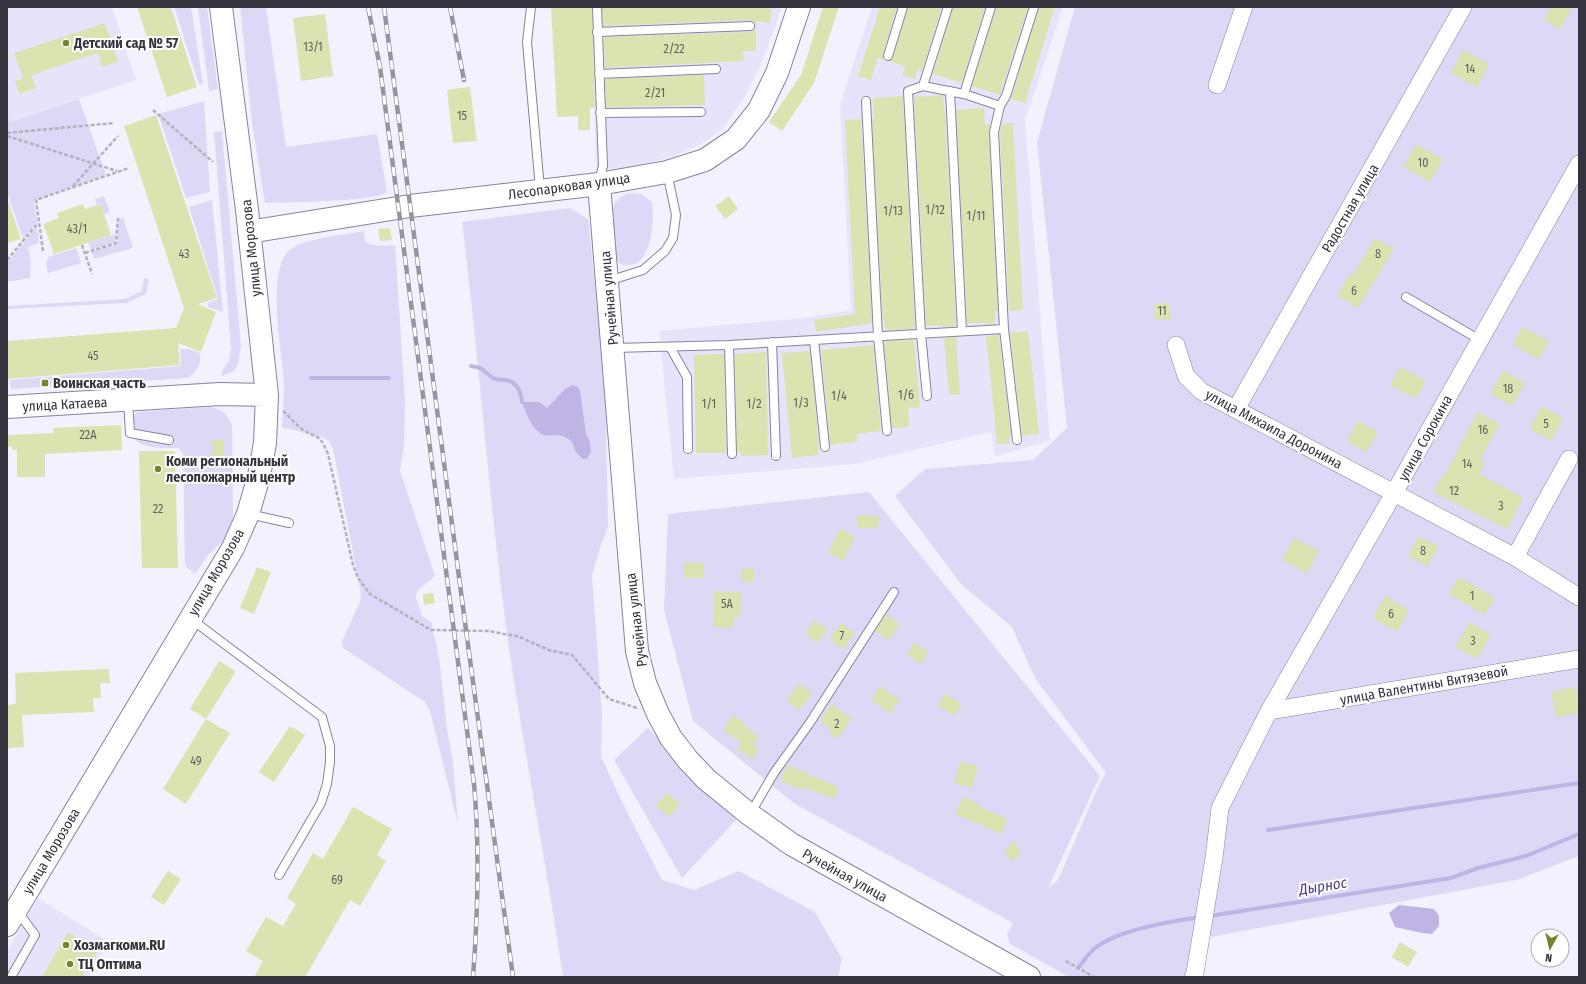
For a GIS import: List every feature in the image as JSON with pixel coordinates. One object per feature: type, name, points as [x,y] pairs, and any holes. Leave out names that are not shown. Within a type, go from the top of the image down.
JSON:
[{"type":"street","name":"улица Морозова","points":[[12,917],[233,548],[255,494],[263,457],[267,395],[249,232],[221,7]]},
{"type":"street","name":"Лесопарковая улица","points":[[249,232],[410,206],[599,184],[667,172],[705,160],[736,139],[759,110],[777,73],[799,7]]},
{"type":"street","points":[[1216,85],[1244,7]]},
{"type":"street","name":"Радостная улица","points":[[1236,409],[1463,7]]},
{"type":"street","name":"улица Сорокина","points":[[1193,977],[1195,973],[1214,858],[1220,808],[1269,711],[1394,493],[1579,164]]},
{"type":"street","name":"Ручейная улица","points":[[599,184],[637,651],[645,683],[658,714],[671,738],[688,760],[706,779],[749,814],[791,844],[1030,977]]},
{"type":"street","name":"улица Михаила Доронина","points":[[1176,345],[1186,376],[1201,391],[1515,557],[1579,597]]},
{"type":"street","name":"улица Катаева","points":[[7,407],[220,394],[267,395]]},
{"type":"street","points":[[1515,557],[1570,459]]},
{"type":"street","name":"улица Валентины Витязевой","points":[[1269,711],[1579,659]]},
{"type":"lane","points":[[531,7],[527,42],[540,190]]},
{"type":"lane","points":[[597,7],[603,166],[599,184]]},
{"type":"lane","points":[[888,56],[903,7]]},
{"type":"lane","points":[[922,86],[948,7]]},
{"type":"lane","points":[[964,94],[991,7]]},
{"type":"lane","points":[[1017,440],[1004,329],[994,132],[1000,106],[1006,96],[1034,7]]},
{"type":"lane","points":[[598,32],[750,26]]},
{"type":"lane","points":[[599,74],[716,69]]},
{"type":"lane","points":[[927,396],[921,334],[908,91],[922,86],[964,94],[1000,106]]},
{"type":"lane","points":[[950,91],[962,331]]},
{"type":"lane","points":[[866,101],[878,336],[887,431]]},
{"type":"lane","points":[[600,113],[701,112]]},
{"type":"lane","points":[[608,281],[642,270],[666,251],[673,238],[676,215],[667,172]]},
{"type":"lane","points":[[1406,297],[1480,340]]},
{"type":"lane","points":[[613,348],[729,345],[1004,329]]},
{"type":"lane","points":[[814,340],[825,447]]},
{"type":"lane","points":[[772,342],[776,456]]},
{"type":"lane","points":[[729,345],[732,454]]},
{"type":"lane","points":[[670,347],[687,377],[688,449]]},
{"type":"lane","points":[[128,400],[130,433],[169,440]]},
{"type":"lane","points":[[248,514],[289,523]]},
{"type":"lane","points":[[749,814],[774,773],[809,724],[894,592]]},
{"type":"lane","points":[[190,618],[322,717],[330,746],[330,762],[327,784],[321,803],[279,875]]},
{"type":"lane","points":[[10,977],[35,935],[12,917]]},
{"type":"path","points":[[153,110],[213,162]]},
{"type":"path","points":[[7,135],[114,123]]},
{"type":"path","points":[[7,135],[118,172]]},
{"type":"path","points":[[72,188],[118,136]]},
{"type":"path","points":[[43,251],[36,200],[129,168]]},
{"type":"path","points":[[85,253],[116,243],[118,218]]},
{"type":"path","points":[[7,260],[38,223]]},
{"type":"path","points":[[82,245],[92,274]]},
{"type":"path","points":[[267,395],[301,429],[318,436],[324,443],[328,454],[353,565],[358,578],[370,594],[431,630],[489,631],[517,636],[549,650],[572,655],[609,699],[658,714]]},
{"type":"path","points":[[1066,961],[1094,977]]},
{"type":"shaded area","name":"Детский сад № 57","points":[[7,7],[112,7],[136,80],[9,122],[7,115]]},
{"type":"shaded area","points":[[174,7],[191,7],[203,84],[199,85]]},
{"type":"shaded area","points":[[198,7],[207,7],[218,89],[209,91]]},
{"type":"shaded area","points":[[240,7],[266,7],[286,147],[377,134],[387,192],[366,198],[349,200],[265,203],[252,123]]},
{"type":"shaded area","points":[[591,7],[782,7],[761,65],[744,98],[723,129],[703,143],[674,156],[631,167],[596,170]]},
{"type":"shaded area","points":[[872,7],[1063,7],[1025,120],[1050,441],[995,456],[991,432],[855,464],[674,479],[659,331],[804,318],[851,310],[840,105]]},
{"type":"shaded area","points":[[1075,7],[1579,7],[1579,856],[1516,880],[1195,940],[1186,977],[1069,977],[1010,944],[1007,935],[1013,923],[795,804],[693,721],[664,610],[668,514],[869,492],[1100,776],[1048,888],[1058,880],[1100,782],[1106,773],[1035,678],[1012,627],[961,584],[895,496],[925,469],[1033,460],[1067,428],[1037,142]]},
{"type":"shaded area","points":[[79,99],[106,175],[34,200],[37,222],[23,239],[7,192],[7,115],[10,122]]},
{"type":"shaded area","points":[[204,101],[210,192],[186,198],[158,114]]},
{"type":"shaded area","points":[[222,131],[241,346],[238,364],[234,371],[222,376],[222,371],[229,361],[231,348],[214,132]]},
{"type":"shaded area","points":[[630,193],[641,194],[652,202],[653,217],[651,236],[649,246],[640,260],[634,264],[622,265],[617,260],[612,215],[615,203],[622,196]]},
{"type":"shaded area","points":[[104,196],[110,212],[104,214],[101,204],[97,205],[95,199]]},
{"type":"shaded area","points":[[212,200],[223,312],[208,307],[207,303],[218,299],[189,207]]},
{"type":"shaded area","points":[[570,208],[588,219],[605,377],[608,527],[592,575],[602,714],[601,757],[662,880],[694,890],[739,871],[815,912],[842,959],[838,977],[563,977],[509,648],[496,542],[462,222]]},
{"type":"shaded area","points":[[123,217],[133,248],[94,259],[91,252],[117,244],[119,219]]},
{"type":"shaded area","points":[[37,226],[39,243],[28,247],[31,261],[30,278],[7,282],[7,263]]},
{"type":"shaded area","points":[[364,231],[365,242],[369,244],[383,246],[395,245],[405,400],[404,446],[400,471],[435,576],[417,591],[416,598],[422,616],[432,623],[435,637],[440,665],[447,729],[453,762],[458,824],[430,711],[425,702],[343,648],[342,641],[360,602],[361,594],[333,449],[329,441],[324,438],[282,427],[284,384],[277,312],[277,292],[278,274],[283,259],[291,249],[306,242]]},
{"type":"shaded area","points":[[115,234],[115,242],[91,250],[88,243]]},
{"type":"shaded area","points":[[76,248],[81,263],[48,273],[46,264],[48,257]]},
{"type":"shaded area","points":[[144,278],[149,279],[146,294],[126,303],[7,309],[7,306],[125,299],[142,291]]},
{"type":"shaded area","points":[[180,349],[189,349],[200,353],[198,367],[188,378],[11,389],[9,380],[181,366]]},
{"type":"shaded area","points":[[572,385],[578,387],[580,391],[586,434],[590,442],[591,452],[587,459],[583,459],[575,451],[572,442],[567,438],[544,435],[536,430],[530,421],[522,402],[539,402],[547,408],[565,389]]},
{"type":"shaded area","points":[[209,407],[224,412],[232,425],[233,516],[231,534],[208,555],[195,574],[185,566],[183,453],[178,448],[157,448],[137,441],[132,437],[129,430],[129,422],[138,412]]},
{"type":"shaded area","points":[[648,728],[737,819],[682,878],[614,760]]},
{"type":"shaded area","points":[[38,898],[109,942],[88,977],[7,977],[7,951]]},
{"type":"shaded area","points":[[1399,905],[1434,909],[1439,916],[1439,926],[1432,934],[1395,927],[1389,913]]},
{"type":"building","points":[[137,7],[171,7],[197,87],[167,97]]},
{"type":"building","points":[[551,7],[592,7],[595,108],[590,108],[590,130],[578,130],[578,116],[557,117]]},
{"type":"building","points":[[602,7],[755,7],[772,9],[770,23],[756,21],[756,51],[743,51],[744,61],[605,68],[604,37],[750,32],[755,26],[750,20],[603,26]]},
{"type":"building","points":[[823,7],[839,7],[814,83],[782,131],[769,122],[801,75]]},
{"type":"building","points":[[880,7],[897,7],[883,54],[884,60],[878,58],[871,80],[858,76]]},
{"type":"building","points":[[908,7],[942,7],[922,71],[918,69],[915,79],[902,75],[905,66],[889,61],[893,58]]},
{"type":"building","points":[[953,7],[985,7],[962,83],[933,74]]},
{"type":"building","points":[[996,7],[1028,7],[1000,95],[972,86]]},
{"type":"building","points":[[1039,7],[1055,7],[1025,103],[1011,99]]},
{"type":"building","points":[[1552,7],[1573,7],[1560,29],[1544,20]]},
{"type":"building","points":[[325,14],[333,76],[301,81],[293,18]]},
{"type":"building","points":[[105,23],[118,62],[102,67],[98,53],[23,78],[14,53]]},
{"type":"building","points":[[1463,50],[1489,64],[1477,87],[1451,73]]},
{"type":"building","points":[[31,75],[36,88],[19,94],[15,81]]},
{"type":"building","points":[[704,75],[705,105],[606,107],[605,79]]},
{"type":"building","points":[[470,87],[477,141],[453,143],[447,90]]},
{"type":"building","points":[[943,95],[956,324],[954,324],[955,326],[943,327],[943,325],[926,326],[914,97]]},
{"type":"building","points":[[903,96],[915,327],[913,327],[913,329],[885,330],[885,321],[883,322],[872,119],[874,119],[873,98]]},
{"type":"building","points":[[984,108],[985,125],[990,124],[989,132],[998,311],[995,311],[995,324],[985,325],[985,323],[967,323],[956,110]]},
{"type":"building","points":[[156,115],[217,298],[198,304],[216,312],[201,352],[178,343],[180,365],[8,379],[7,341],[176,328],[184,308],[124,126]]},
{"type":"building","points":[[861,119],[872,323],[816,332],[814,320],[855,314],[845,120]]},
{"type":"building","points":[[1013,123],[1023,310],[1009,311],[1000,132],[1002,124]]},
{"type":"building","points":[[1416,144],[1443,159],[1430,182],[1404,167]]},
{"type":"building","points":[[729,196],[738,209],[725,219],[715,206]]},
{"type":"building","points":[[7,203],[9,203],[21,239],[7,243]]},
{"type":"building","points":[[83,204],[85,209],[101,204],[111,235],[54,254],[43,224],[59,218],[57,213]]},
{"type":"building","points":[[390,228],[392,240],[380,241],[378,229]]},
{"type":"building","points":[[1375,238],[1394,249],[1358,308],[1337,296],[1350,273],[1353,275]]},
{"type":"building","points":[[1169,303],[1171,319],[1155,320],[1154,304]]},
{"type":"building","points":[[1522,327],[1549,341],[1539,359],[1513,345]]},
{"type":"building","points":[[1028,331],[1039,434],[1022,436],[1010,333]]},
{"type":"building","points":[[999,335],[1011,437],[1009,437],[1010,443],[997,444],[986,336]]},
{"type":"building","points":[[956,337],[960,394],[949,395],[944,338]]},
{"type":"building","points":[[914,340],[920,407],[908,408],[909,427],[892,428],[884,344],[886,344],[886,341]]},
{"type":"building","points":[[873,345],[881,431],[857,434],[857,442],[830,445],[821,350]]},
{"type":"building","points":[[810,351],[819,455],[792,458],[782,353]]},
{"type":"building","points":[[766,352],[768,455],[741,456],[741,452],[737,452],[735,354]]},
{"type":"building","points":[[724,354],[726,453],[696,453],[694,355]]},
{"type":"building","points":[[1400,367],[1426,381],[1416,399],[1390,385]]},
{"type":"building","points":[[1503,371],[1525,383],[1512,406],[1490,394]]},
{"type":"building","points":[[1542,406],[1563,418],[1551,441],[1529,429]]},
{"type":"building","points":[[1478,412],[1500,424],[1480,460],[1485,463],[1479,474],[1523,498],[1507,529],[1433,492],[1443,474],[1445,475]]},
{"type":"building","points":[[1358,421],[1378,432],[1366,452],[1347,441]]},
{"type":"building","points":[[121,425],[122,450],[45,454],[45,477],[17,477],[17,450],[12,450],[12,447],[7,447],[7,435],[54,433],[53,428]]},
{"type":"building","points":[[212,440],[224,440],[224,465],[212,465]]},
{"type":"building","points":[[139,451],[175,451],[178,568],[142,568]]},
{"type":"building","points":[[857,515],[879,516],[878,528],[857,528]]},
{"type":"building","points":[[840,529],[855,537],[843,561],[828,553]]},
{"type":"building","points":[[1419,536],[1438,547],[1428,566],[1408,556]]},
{"type":"building","points":[[1294,538],[1319,551],[1307,573],[1282,560]]},
{"type":"building","points":[[684,563],[704,563],[704,578],[684,578]]},
{"type":"building","points":[[257,567],[271,572],[254,614],[240,608]]},
{"type":"building","points":[[742,568],[755,569],[754,582],[741,581]]},
{"type":"building","points":[[1459,577],[1495,598],[1485,615],[1449,594]]},
{"type":"building","points":[[714,591],[741,592],[740,617],[734,617],[733,628],[713,627]]},
{"type":"building","points":[[433,593],[435,603],[424,605],[423,594]]},
{"type":"building","points":[[1385,596],[1409,610],[1397,632],[1373,618]]},
{"type":"building","points":[[886,614],[900,624],[889,640],[875,631]]},
{"type":"building","points":[[815,620],[828,630],[817,643],[805,633]]},
{"type":"building","points":[[1470,622],[1491,635],[1477,659],[1455,647]]},
{"type":"building","points":[[841,623],[855,633],[843,649],[829,639]]},
{"type":"building","points":[[915,643],[929,652],[921,664],[907,655]]},
{"type":"building","points":[[219,661],[236,671],[206,719],[190,709]]},
{"type":"building","points":[[109,669],[110,683],[100,683],[101,698],[93,698],[94,712],[22,715],[24,747],[7,748],[7,705],[16,704],[15,673]]},
{"type":"building","points":[[799,683],[812,693],[799,710],[786,701]]},
{"type":"building","points":[[880,686],[900,700],[890,713],[871,700]]},
{"type":"building","points":[[1576,687],[1579,713],[1556,717],[1551,692]]},
{"type":"building","points":[[945,694],[962,704],[954,716],[938,705]]},
{"type":"building","points":[[832,704],[852,719],[837,739],[828,733],[831,729],[820,720]]},
{"type":"building","points":[[733,715],[746,724],[744,726],[759,737],[753,744],[759,749],[752,759],[737,749],[742,743],[723,730]]},
{"type":"building","points":[[206,719],[230,733],[186,804],[163,789]]},
{"type":"building","points":[[290,726],[305,735],[274,782],[259,772]]},
{"type":"building","points":[[960,761],[978,767],[972,788],[954,783]]},
{"type":"building","points":[[787,765],[839,787],[834,799],[804,787],[802,790],[780,781]]},
{"type":"building","points":[[666,793],[680,803],[670,817],[656,807]]},
{"type":"building","points":[[963,797],[979,804],[978,806],[1007,819],[1001,834],[955,814]]},
{"type":"building","points":[[353,807],[392,829],[377,855],[386,861],[360,906],[350,900],[305,977],[254,977],[263,961],[246,951],[266,917],[283,926],[296,904],[287,898],[313,853],[323,859]]},
{"type":"building","points":[[1016,841],[1020,855],[1012,861],[1004,851]]},
{"type":"building","points":[[168,871],[181,879],[164,905],[151,897]]},
{"type":"building","name":"ТЦ Оптима","points":[[68,932],[98,951],[82,977],[42,977]]},
{"type":"building","points":[[1400,942],[1417,952],[1408,967],[1392,957]]},
{"type":"waterway","points":[[471,366],[482,369],[495,379],[510,381],[516,385],[521,395],[522,402]]},
{"type":"waterway","points":[[311,378],[389,378]]},
{"type":"waterway","points":[[1268,830],[1579,783]]},
{"type":"waterway","name":"Дырнос","points":[[1209,916],[1451,878],[1478,868],[1526,856],[1579,834]]},
{"type":"waterway","name":"Дырнос","points":[[1078,968],[1094,949],[1104,942],[1116,937],[1145,927],[1201,917]]},
{"type":"railway","points":[[368,7],[380,67],[474,784],[478,880],[473,977]]},
{"type":"railway","points":[[384,7],[513,977]]},
{"type":"railway","points":[[450,7],[464,80]]},
{"type":"place","name":"Детский сад № 57","points":[[66,43]]},
{"type":"place","name":"Воинская часть","points":[[45,383]]},
{"type":"place","name":"Коми региональный лесопожарный центр","points":[[158,469]]},
{"type":"place","name":"Хозмагкоми.RU","points":[[66,945]]},
{"type":"place","name":"ТЦ Оптима","points":[[70,964]]}]
